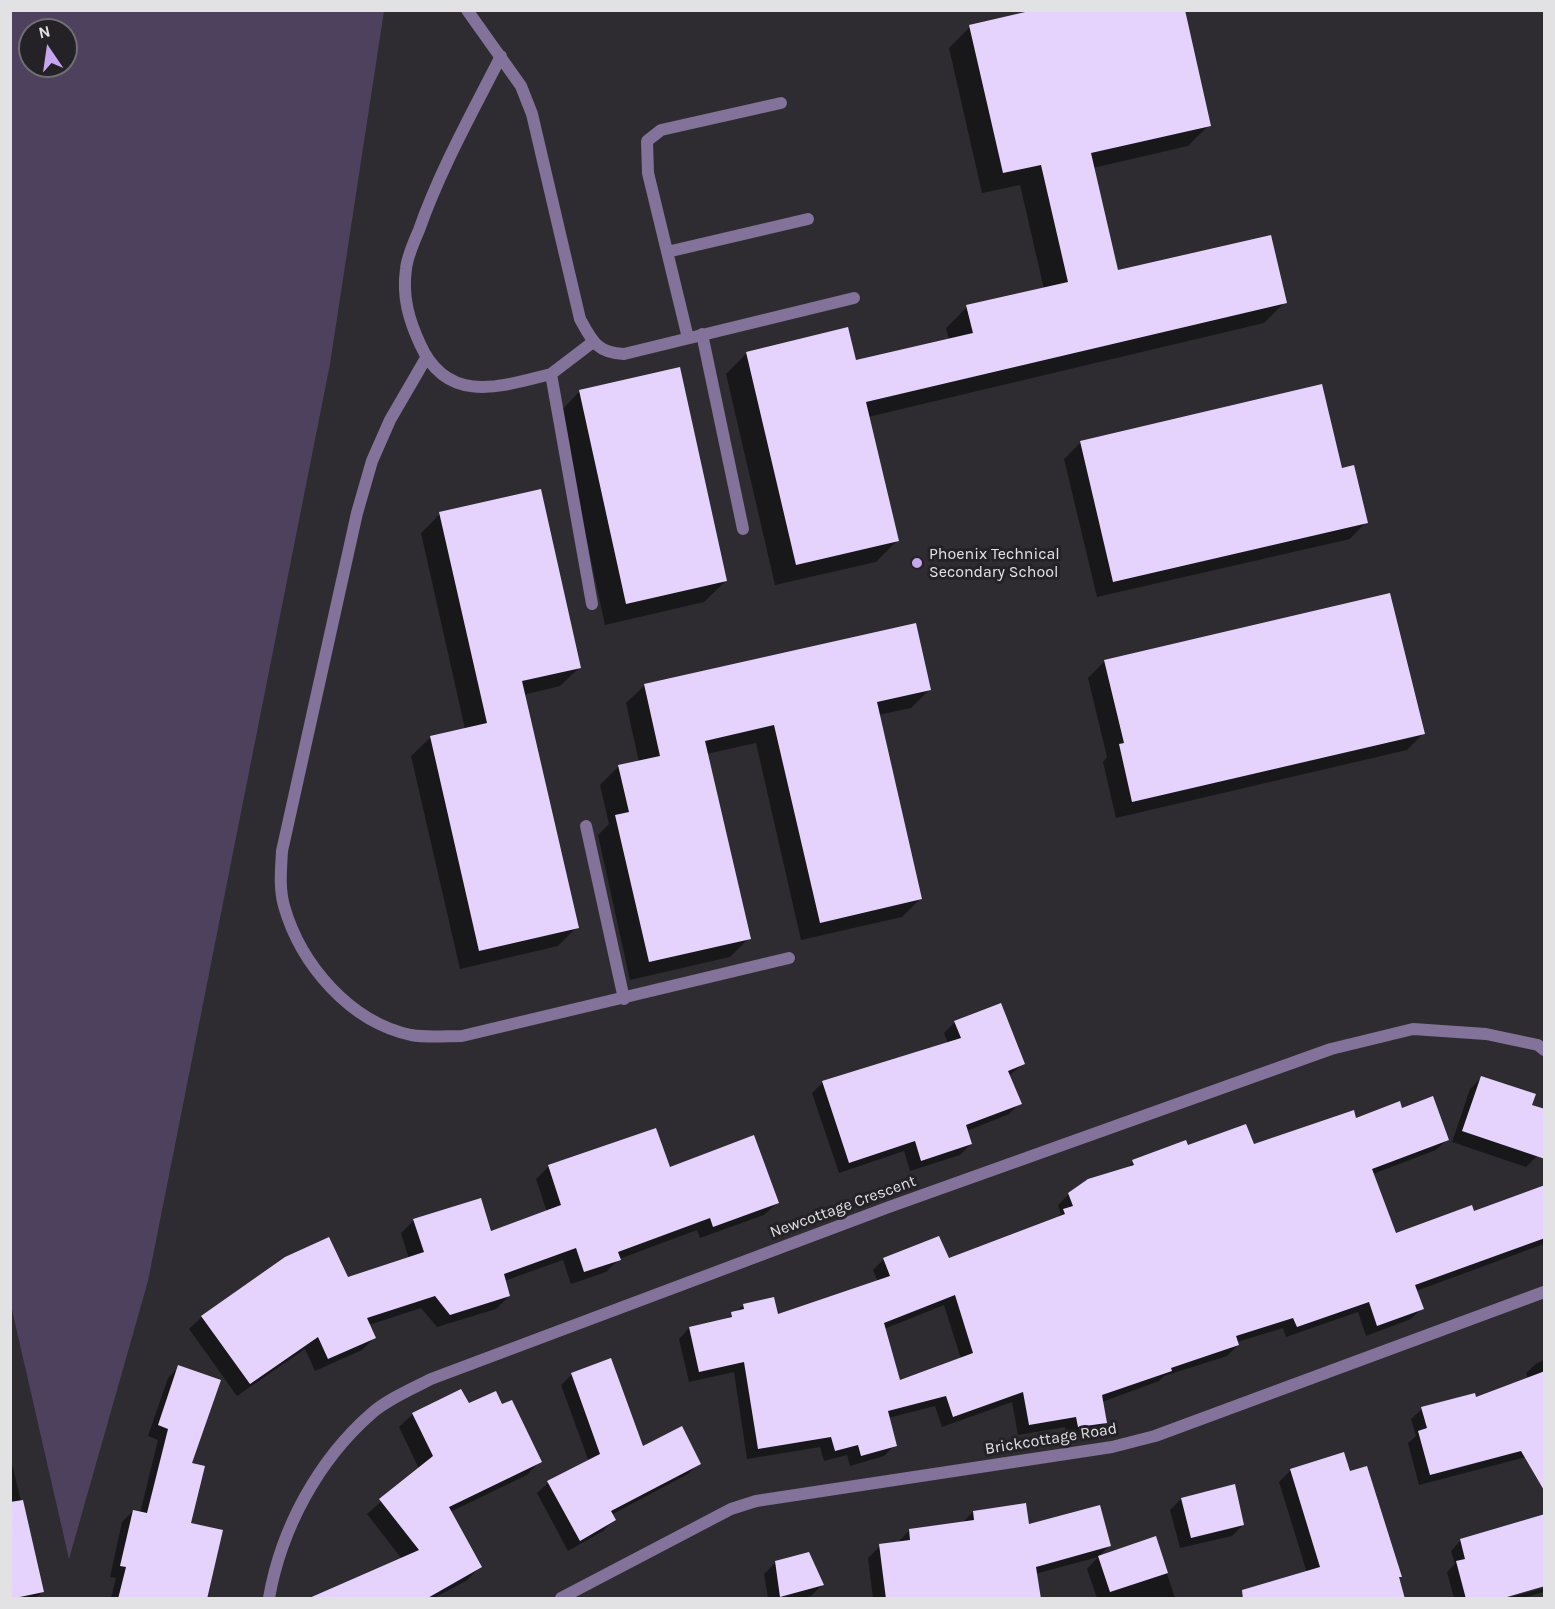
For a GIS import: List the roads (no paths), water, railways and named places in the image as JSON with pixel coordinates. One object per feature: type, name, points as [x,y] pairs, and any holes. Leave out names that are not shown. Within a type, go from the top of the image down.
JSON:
[{"type":"street","points":[[467,10],[521,86],[532,114],[580,319],[592,342],[607,353],[624,354],[854,298]]},
{"type":"street","points":[[501,56],[430,197],[405,268],[407,315],[426,358],[446,378],[473,389],[502,387],[551,374],[592,342]]},
{"type":"street","points":[[688,338],[648,172],[647,141],[661,130],[781,103]]},
{"type":"street","points":[[667,252],[807,219]]},
{"type":"street","points":[[702,334],[743,529]]},
{"type":"street","points":[[426,358],[390,420],[372,461],[357,513],[282,851],[280,878],[284,905],[295,936],[312,965],[345,1002],[387,1027],[413,1035],[462,1036],[789,958]]},
{"type":"street","points":[[551,374],[592,604]]},
{"type":"street","points":[[586,826],[624,999]]},
{"type":"street","name":"Newcottage Crescent","points":[[269,1599],[293,1520],[325,1463],[373,1412],[431,1379],[889,1207],[1331,1049],[1413,1029],[1486,1034],[1538,1045],[1545,1050]]},
{"type":"street","name":"Brickcottage Road","points":[[561,1599],[731,1509],[756,1502],[1112,1447],[1155,1436],[1545,1292]]},
{"type":"place","name":"Phoenix Technical Secondary School","points":[[917,563]]}]
